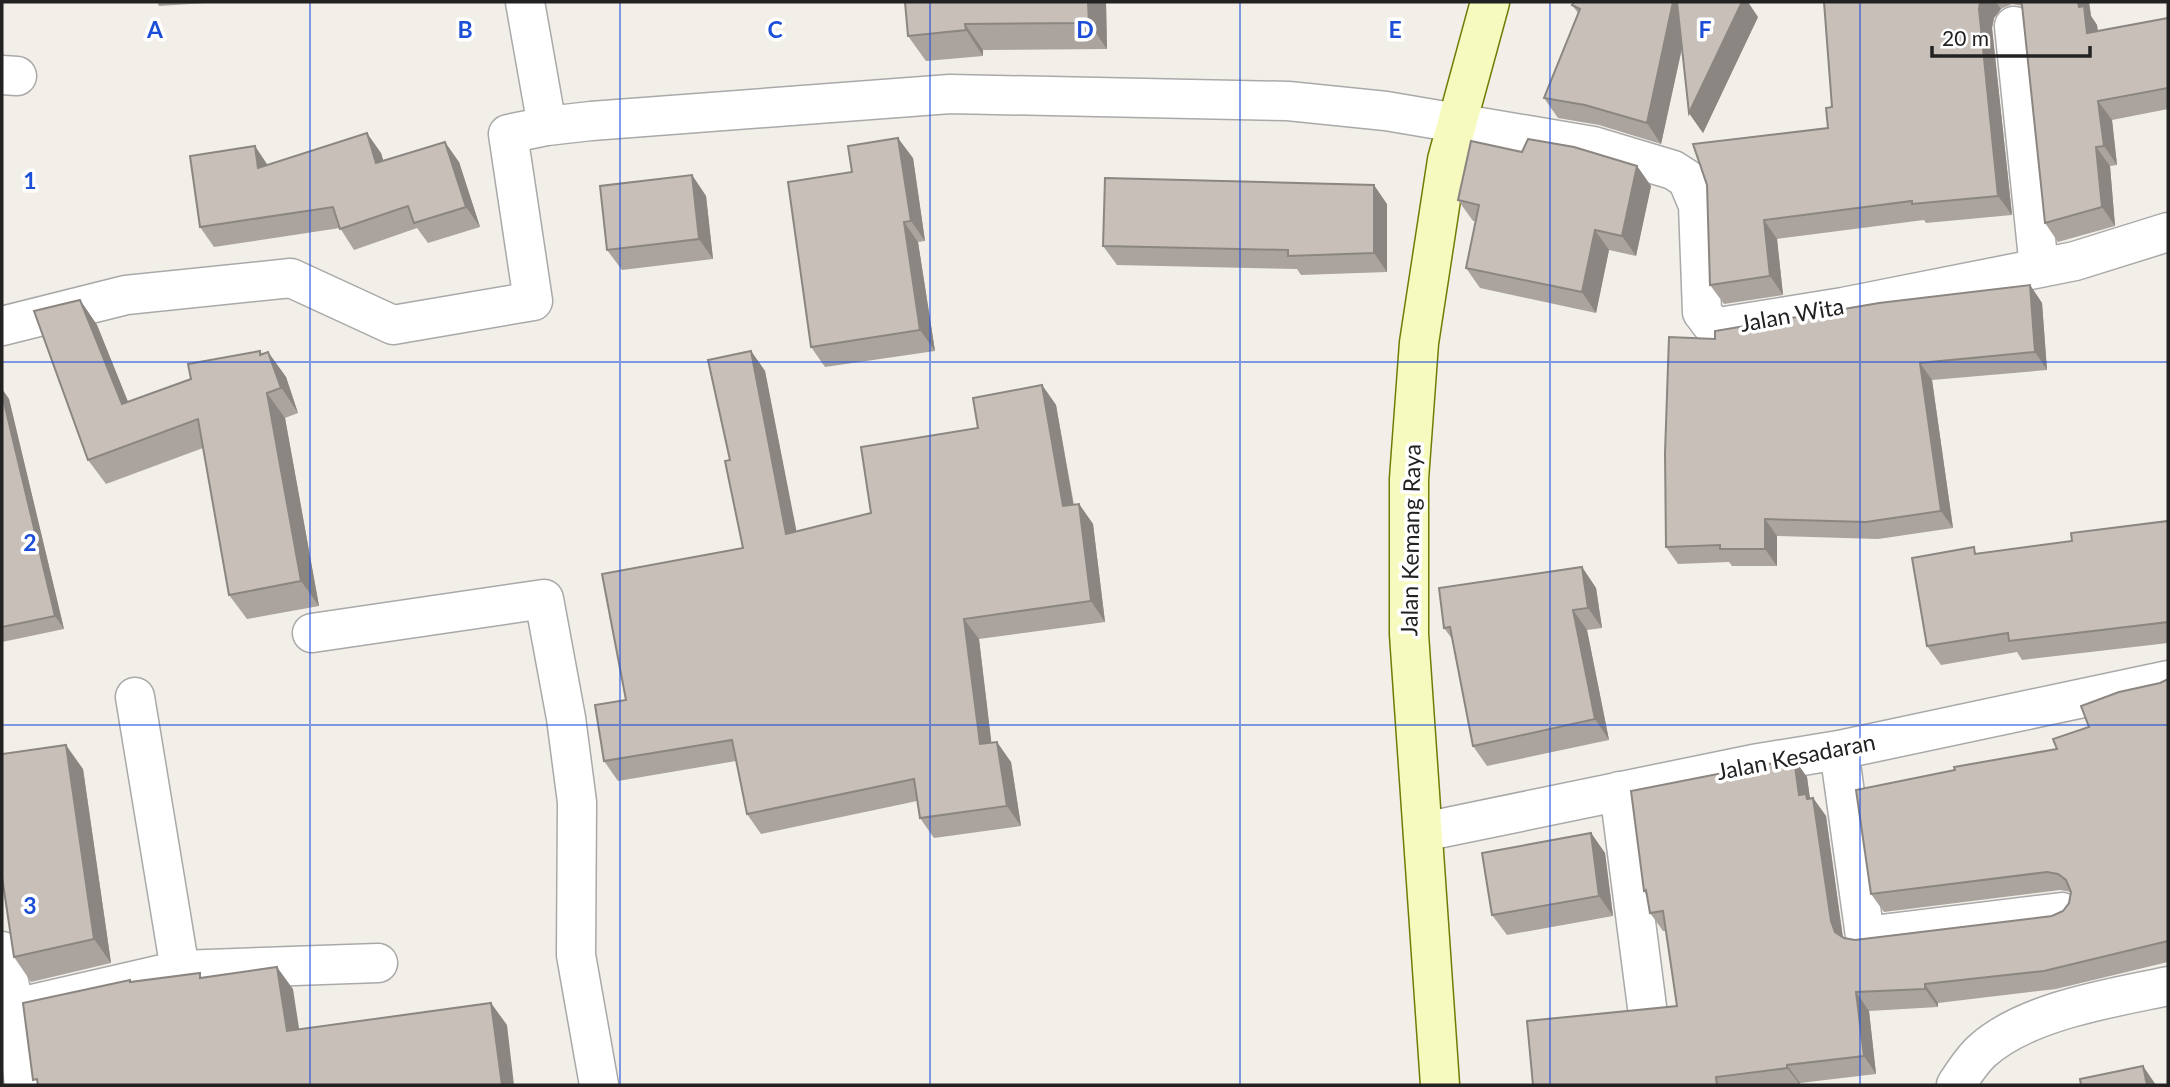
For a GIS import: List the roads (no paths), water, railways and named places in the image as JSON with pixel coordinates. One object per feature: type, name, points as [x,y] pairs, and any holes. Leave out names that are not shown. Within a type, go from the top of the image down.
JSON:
[{"type":"street","points":[[526,2],[547,126]]},
{"type":"street","name":"Jalan Kemang Raya","points":[[1440,1085],[1409,635],[1409,479],[1419,343],[1447,160],[1490,2]]},
{"type":"street","points":[[2014,26],[2039,268]]},
{"type":"street","points":[[2,326],[127,295],[291,278],[393,325],[533,301],[508,134],[547,126],[950,94],[1288,101],[1386,111],[1458,124]]},
{"type":"street","name":"Jalan Wita","points":[[1458,124],[1592,146],[1673,170],[1687,179],[1698,205],[1702,313],[1711,324],[1720,327],[1843,307],[2075,261],[2168,232]]},
{"type":"street","points":[[312,633],[544,599],[566,718],[576,803],[576,955],[599,1085]]},
{"type":"street","name":"Jalan Kesadaran","points":[[1423,832],[1619,791],[1839,750],[2168,680]]},
{"type":"street","points":[[135,697],[180,970]]},
{"type":"street","points":[[1839,750],[1865,936],[2062,912]]},
{"type":"street","points":[[1619,791],[1647,1007]]},
{"type":"street","points":[[2,951],[15,1008],[24,1085]]},
{"type":"street","points":[[15,1008],[180,970],[378,963]]},
{"type":"street","points":[[1956,1085],[1981,1051],[2015,1028],[2079,1005],[2168,986]]}]
